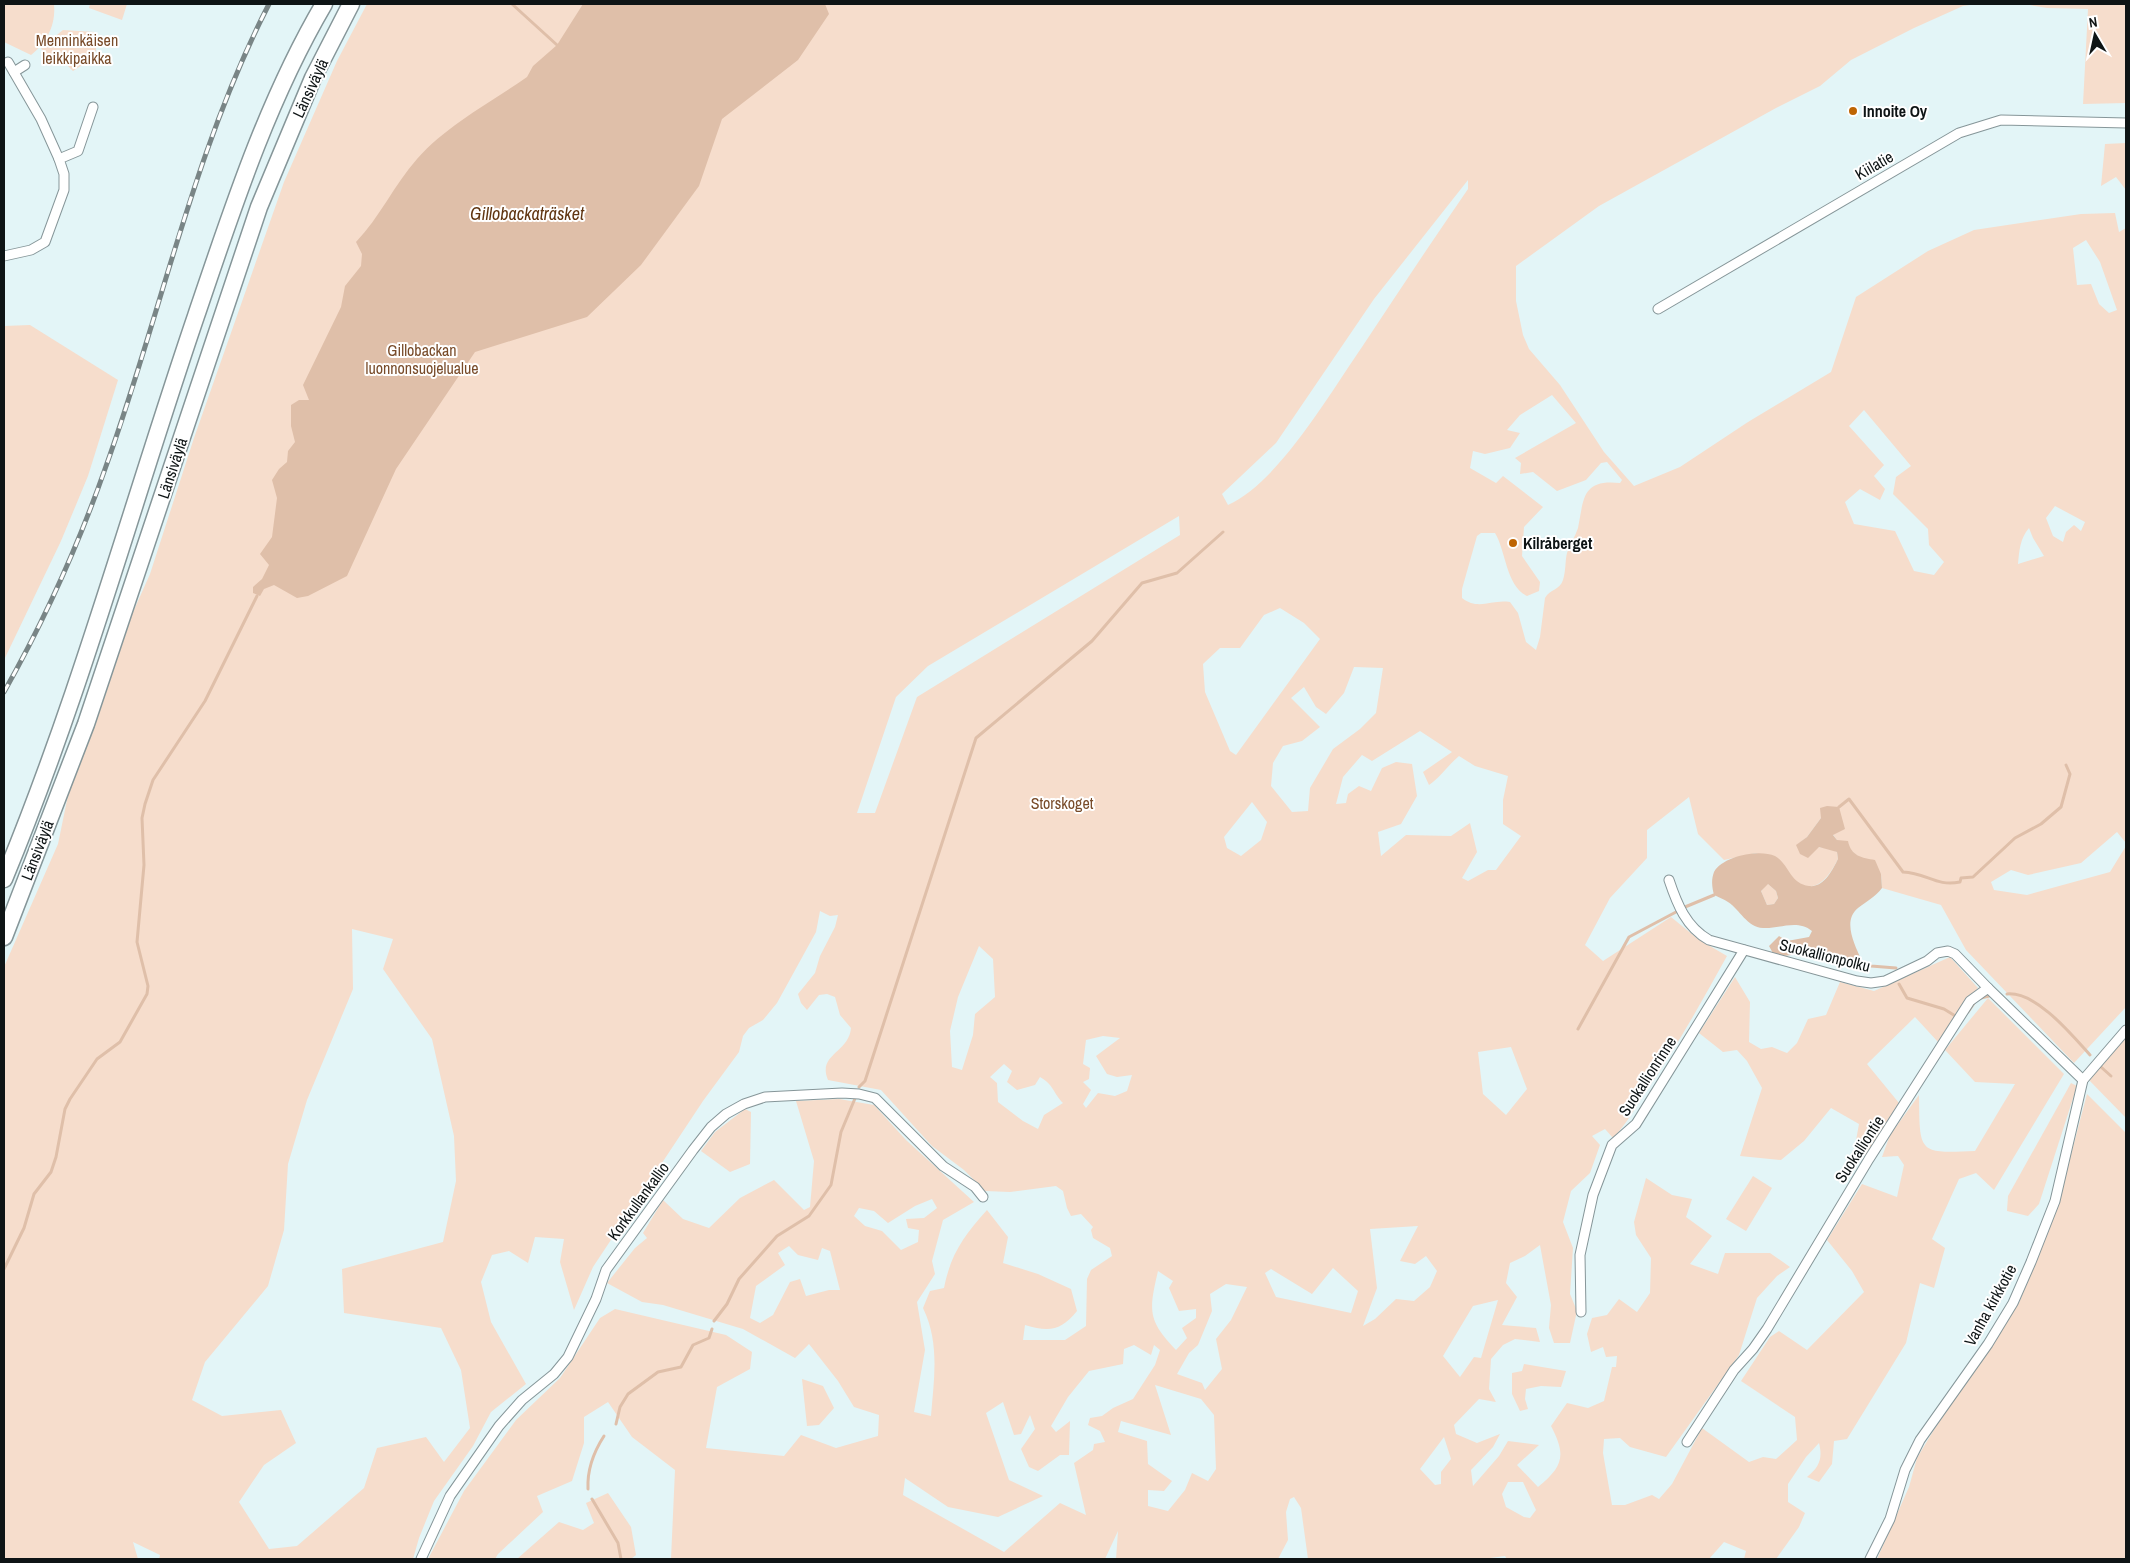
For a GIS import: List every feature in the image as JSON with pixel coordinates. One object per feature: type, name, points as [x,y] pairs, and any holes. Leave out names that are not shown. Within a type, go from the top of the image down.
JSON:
[{"type":"highway","name":"Länsiväylä","points":[[4,879],[63,728],[156,435],[235,204],[286,78],[324,4]]},
{"type":"highway","name":"Länsiväylä","points":[[4,937],[86,724],[259,207],[314,78],[351,4]]},
{"type":"street","points":[[4,256],[31,250],[45,242],[64,190],[64,174],[59,159],[41,119],[8,62]]},
{"type":"street","points":[[14,72],[26,65]]},
{"type":"street","points":[[59,159],[78,151],[93,107]]},
{"type":"street","name":"Kiilatie","points":[[1658,309],[1959,133],[1973,127],[2001,120],[2126,123]]},
{"type":"street","name":"Suokallionpolku","points":[[1669,880],[1679,908],[1697,933],[1709,940],[1871,983],[1885,981],[1927,961],[1937,952],[1948,951],[1955,954],[1988,988]]},
{"type":"street","name":"Suokallionrinne","points":[[1581,1312],[1580,1255],[1592,1195],[1607,1156],[1612,1145],[1636,1124],[1744,950]]},
{"type":"street","points":[[1988,988],[2083,1080]]},
{"type":"street","name":"Suokalliontie","points":[[1687,1442],[1734,1370],[1753,1349],[1767,1329],[1847,1195],[1970,1001],[1988,988]]},
{"type":"street","name":"Vanha kirkkotie","points":[[1870,1559],[1890,1519],[1905,1470],[1920,1440],[1988,1344],[2013,1303],[2055,1201],[2083,1080],[2126,1030]]},
{"type":"street","name":"Korkkullankallio","points":[[420,1559],[450,1496],[499,1426],[522,1400],[554,1374],[568,1357],[596,1299],[606,1270],[693,1150],[711,1127],[726,1114],[744,1104],[765,1097],[842,1093],[859,1094],[875,1098],[943,1166],[975,1187],[983,1197]]},
{"type":"green space","points":[[4,4],[54,4],[52,26],[46,39],[31,55],[4,42]]},
{"type":"green space","points":[[90,4],[127,4],[122,20],[89,8]]},
{"type":"green space","points":[[367,4],[1976,4],[1963,6],[1851,60],[1820,86],[1776,108],[1599,206],[1516,266],[1516,301],[1523,335],[1529,349],[1560,385],[1604,452],[1634,486],[1680,467],[1748,422],[1831,372],[1856,297],[1928,251],[1974,230],[2081,214],[2115,213],[2119,232],[2126,228],[2126,843],[2117,832],[2081,863],[2028,875],[2011,870],[1991,882],[1994,890],[2027,895],[2110,872],[2126,846],[2126,1007],[2074,1063],[1966,950],[1941,905],[1882,888],[1881,874],[1837,840],[1821,818],[1807,837],[1797,845],[1828,848],[1837,852],[1838,859],[1831,872],[1821,882],[1809,887],[1794,880],[1787,870],[1780,865],[1756,853],[1724,860],[1698,834],[1689,797],[1647,830],[1647,858],[1610,898],[1585,945],[1603,961],[1671,917],[1698,939],[1727,956],[1677,1043],[1623,1127],[1613,1138],[1605,1129],[1592,1136],[1600,1145],[1590,1173],[1571,1191],[1563,1222],[1573,1248],[1570,1294],[1577,1311],[1570,1343],[1554,1343],[1549,1328],[1551,1305],[1540,1245],[1525,1256],[1510,1263],[1506,1283],[1517,1297],[1502,1325],[1536,1328],[1540,1342],[1515,1339],[1503,1345],[1491,1359],[1489,1389],[1496,1402],[1479,1399],[1454,1425],[1456,1434],[1477,1443],[1500,1434],[1493,1447],[1471,1470],[1473,1486],[1499,1456],[1508,1441],[1539,1445],[1517,1465],[1538,1487],[1553,1473],[1560,1460],[1560,1453],[1556,1436],[1551,1426],[1567,1403],[1588,1408],[1604,1401],[1612,1367],[1616,1367],[1617,1356],[1606,1357],[1603,1347],[1591,1352],[1587,1334],[1592,1318],[1607,1315],[1619,1299],[1637,1312],[1650,1293],[1651,1258],[1636,1235],[1634,1222],[1646,1178],[1672,1195],[1692,1199],[1686,1217],[1712,1236],[1690,1264],[1718,1274],[1725,1253],[1770,1253],[1790,1267],[1777,1276],[1757,1298],[1739,1355],[1666,1457],[1630,1447],[1620,1438],[1604,1439],[1603,1453],[1612,1505],[1625,1505],[1652,1495],[1659,1499],[1672,1484],[1702,1428],[1749,1462],[1763,1457],[1776,1459],[1797,1440],[1795,1417],[1741,1381],[1770,1337],[1779,1331],[1807,1350],[1864,1292],[1852,1271],[1827,1240],[1862,1184],[1897,1197],[1904,1165],[1898,1156],[1882,1157],[1890,1135],[1919,1095],[1920,1128],[1922,1139],[1926,1146],[1932,1150],[1942,1152],[1975,1151],[2015,1084],[1975,1082],[1945,1050],[1988,998],[2064,1074],[1994,1190],[1976,1173],[1959,1179],[1932,1239],[1945,1248],[1934,1288],[1920,1283],[1906,1343],[1847,1439],[1834,1441],[1832,1464],[1819,1482],[1807,1477],[1815,1470],[1819,1462],[1819,1443],[1806,1457],[1788,1484],[1788,1502],[1805,1513],[1799,1527],[1776,1559],[1744,1559],[1746,1551],[1724,1542],[1709,1559],[1507,1559],[1505,1556],[1483,1559],[1308,1559],[1301,1508],[1294,1497],[1290,1499],[1286,1512],[1288,1540],[1278,1559],[1116,1559],[1118,1531],[1105,1559],[671,1559],[675,1470],[632,1437],[608,1402],[584,1417],[584,1443],[572,1481],[537,1496],[543,1512],[495,1559],[428,1559],[464,1491],[516,1420],[560,1378],[600,1318],[615,1309],[726,1335],[752,1352],[750,1369],[717,1387],[706,1448],[784,1456],[801,1435],[836,1448],[878,1436],[879,1415],[854,1407],[838,1381],[809,1344],[795,1358],[743,1329],[663,1305],[642,1302],[607,1283],[635,1248],[647,1238],[643,1233],[663,1200],[683,1219],[709,1228],[740,1198],[774,1180],[804,1210],[810,1207],[814,1161],[796,1101],[839,1099],[874,1105],[906,1140],[974,1202],[943,1220],[932,1261],[935,1274],[917,1302],[925,1350],[914,1412],[931,1416],[934,1348],[932,1334],[923,1308],[930,1291],[944,1288],[950,1265],[955,1255],[972,1228],[987,1210],[1008,1237],[1003,1263],[1038,1274],[1071,1289],[1077,1311],[1071,1318],[1060,1326],[1048,1329],[1025,1325],[1023,1340],[1065,1340],[1086,1326],[1087,1279],[1091,1270],[1112,1256],[1110,1248],[1093,1238],[1091,1230],[1093,1227],[1081,1214],[1071,1216],[1063,1191],[1056,1186],[1010,1192],[985,1191],[964,1170],[932,1146],[881,1090],[828,1080],[827,1064],[845,1043],[851,1028],[840,1015],[835,997],[827,994],[819,995],[807,1010],[801,1003],[798,994],[815,973],[820,956],[835,927],[838,915],[830,916],[820,911],[816,932],[777,1003],[763,1020],[749,1028],[743,1036],[739,1052],[703,1101],[593,1267],[574,1310],[560,1262],[564,1239],[535,1237],[528,1263],[509,1251],[492,1255],[481,1282],[491,1322],[526,1384],[491,1412],[473,1446],[434,1501],[419,1538],[413,1559],[159,1559],[160,1555],[133,1542],[138,1559],[4,1559],[4,967],[58,844],[73,771],[121,639],[150,574],[194,438],[284,182],[337,61]],"holes":[[[1468,180],[1468,189],[1302,435],[1266,477],[1247,493],[1228,505],[1222,494],[1276,443],[1374,299]],[[2086,240],[2100,262],[2117,310],[2109,313],[2099,304],[2091,284],[2077,285],[2073,248]],[[1552,395],[1576,423],[1515,458],[1521,463],[1520,474],[1533,472],[1557,491],[1586,480],[1601,463],[1607,462],[1622,480],[1620,483],[1598,484],[1587,493],[1578,528],[1567,553],[1562,583],[1545,598],[1540,637],[1536,650],[1526,642],[1518,613],[1510,602],[1474,604],[1462,598],[1462,589],[1477,536],[1481,533],[1495,533],[1511,576],[1520,591],[1527,596],[1539,591],[1540,582],[1522,556],[1524,527],[1543,507],[1503,476],[1496,483],[1470,468],[1473,451],[1485,454],[1510,448],[1520,433],[1507,430],[1520,415]],[[1864,410],[1911,466],[1896,477],[1893,494],[1928,529],[1929,545],[1944,562],[1934,575],[1914,571],[1895,531],[1854,524],[1845,502],[1860,489],[1880,500],[1885,489],[1874,476],[1884,465],[1849,426]],[[2055,506],[2085,522],[2081,531],[2074,525],[2066,532],[2063,542],[2053,536],[2046,518]],[[1179,516],[1180,535],[917,697],[875,813],[857,813],[896,697],[928,666]],[[2029,528],[2044,556],[2018,564],[2020,545]],[[1280,608],[1304,623],[1320,639],[1236,755],[1230,751],[1205,692],[1203,664],[1220,648],[1240,648],[1264,615]],[[1354,667],[1383,668],[1376,713],[1360,729],[1333,749],[1310,788],[1308,811],[1292,812],[1271,786],[1273,763],[1283,746],[1302,741],[1320,727],[1291,698],[1304,687],[1316,707],[1326,714],[1344,693]],[[1420,731],[1452,752],[1423,772],[1429,785],[1459,756],[1475,766],[1508,776],[1503,800],[1503,824],[1521,836],[1496,870],[1488,870],[1468,881],[1462,878],[1477,852],[1470,823],[1451,836],[1406,835],[1381,856],[1378,832],[1401,824],[1417,796],[1412,764],[1396,762],[1382,768],[1371,791],[1359,786],[1348,794],[1346,803],[1336,804],[1343,777],[1362,755],[1372,761]],[[1252,802],[1267,822],[1261,840],[1241,856],[1227,848],[1224,837]],[[352,929],[393,939],[383,969],[432,1039],[454,1136],[456,1181],[443,1242],[342,1269],[344,1313],[441,1328],[461,1370],[470,1428],[444,1462],[426,1437],[377,1448],[364,1488],[297,1546],[269,1549],[239,1502],[264,1465],[296,1443],[281,1410],[222,1416],[192,1400],[205,1362],[268,1286],[284,1230],[288,1164],[307,1100],[353,989]],[[979,946],[993,959],[995,997],[975,1014],[973,1035],[962,1070],[952,1067],[950,1031],[958,997]],[[1103,1036],[1120,1038],[1096,1056],[1107,1074],[1117,1077],[1132,1075],[1127,1091],[1115,1096],[1098,1093],[1086,1108],[1083,1104],[1091,1090],[1083,1082],[1089,1079],[1090,1068],[1083,1064],[1086,1040]],[[1511,1047],[1527,1089],[1506,1115],[1483,1094],[1478,1052]],[[1004,1064],[1012,1071],[1007,1082],[1017,1090],[1035,1085],[1040,1077],[1051,1086],[1063,1103],[1044,1115],[1038,1129],[1023,1121],[998,1102],[997,1083],[990,1077]],[[932,1199],[937,1208],[924,1218],[906,1219],[908,1228],[919,1230],[918,1242],[901,1250],[882,1231],[865,1226],[854,1216],[859,1208],[874,1211],[888,1223],[915,1206]],[[1418,1226],[1400,1261],[1415,1264],[1426,1256],[1437,1271],[1430,1287],[1414,1301],[1396,1299],[1375,1319],[1363,1326],[1377,1288],[1370,1229]],[[789,1246],[798,1255],[818,1260],[822,1248],[830,1251],[840,1290],[829,1290],[806,1296],[800,1279],[790,1282],[773,1315],[760,1323],[750,1318],[756,1286],[785,1265],[778,1253]],[[1333,1268],[1358,1291],[1351,1313],[1276,1297],[1265,1273],[1271,1269],[1312,1294]],[[1158,1271],[1173,1281],[1169,1288],[1179,1311],[1196,1309],[1196,1318],[1182,1328],[1187,1338],[1176,1350],[1160,1330],[1153,1314],[1153,1296]],[[1226,1284],[1247,1287],[1231,1320],[1216,1339],[1222,1369],[1205,1390],[1202,1383],[1177,1374],[1189,1353],[1198,1345],[1212,1311],[1210,1294]],[[1498,1300],[1481,1358],[1474,1357],[1460,1377],[1443,1356],[1473,1306]],[[1134,1345],[1151,1355],[1154,1345],[1160,1350],[1155,1365],[1133,1399],[1113,1408],[1102,1416],[1090,1418],[1088,1425],[1100,1431],[1105,1442],[1094,1444],[1093,1450],[1074,1463],[1086,1515],[1060,1503],[1004,1552],[903,1495],[905,1478],[948,1507],[998,1517],[1043,1496],[1009,1480],[986,1413],[1003,1402],[1014,1435],[1021,1434],[1030,1415],[1035,1429],[1021,1449],[1029,1467],[1038,1471],[1060,1455],[1069,1455],[1070,1421],[1056,1432],[1051,1426],[1068,1397],[1089,1371],[1123,1364],[1124,1349]],[[1155,1385],[1201,1399],[1214,1415],[1216,1469],[1208,1481],[1192,1473],[1185,1490],[1168,1511],[1148,1506],[1148,1490],[1164,1491],[1172,1481],[1148,1464],[1147,1441],[1118,1432],[1121,1421],[1171,1435]],[[1444,1437],[1451,1459],[1441,1472],[1441,1484],[1435,1485],[1420,1469]],[[1508,1482],[1523,1482],[1536,1510],[1530,1518],[1524,1517],[1506,1507],[1502,1494]]]},
{"type":"green space","points":[[2024,4],[2126,4],[2126,103],[2083,104],[2088,9],[2047,8]]},
{"type":"green space","name":"Menninkäisen leikkipaikka","points":[[63,30],[95,32],[96,51],[93,58],[73,71],[61,59],[53,64],[47,61],[41,48]]},
{"type":"green space","points":[[2126,143],[2126,190],[2116,177],[2101,186],[2105,144]]},
{"type":"green space","points":[[30,325],[118,380],[88,476],[61,541],[4,660],[4,326]]},
{"type":"green space","points":[[1767,883],[1776,891],[1778,898],[1774,904],[1767,905],[1761,891]]},
{"type":"green space","points":[[1950,957],[1978,988],[1967,999],[1938,1042],[1915,1017],[1867,1064],[1899,1103],[1867,1156],[1855,1146],[1859,1124],[1831,1108],[1804,1141],[1781,1160],[1740,1156],[1762,1088],[1747,1061],[1737,1050],[1723,1052],[1699,1033],[1735,977],[1750,1002],[1749,1042],[1761,1049],[1772,1047],[1787,1053],[1797,1043],[1808,1019],[1826,1015],[1840,982],[1874,991]]},
{"type":"green space","points":[[2126,1034],[2126,1118],[2088,1079]]},
{"type":"green space","points":[[2071,1083],[2077,1086],[2039,1204],[2028,1216],[2007,1211],[2008,1196]]},
{"type":"green space","points":[[2087,1094],[2126,1133],[2126,1559],[1877,1559],[1909,1487],[1917,1458],[2019,1303],[2056,1211]]},
{"type":"green space","points":[[745,1109],[751,1112],[750,1164],[730,1172],[701,1151],[715,1132]]},
{"type":"green space","points":[[1753,1176],[1772,1188],[1746,1231],[1726,1219]]},
{"type":"green space","points":[[1524,1364],[1566,1371],[1561,1387],[1541,1386],[1526,1389],[1525,1399],[1528,1409],[1520,1411],[1512,1394],[1512,1373],[1522,1371]]},
{"type":"green space","points":[[802,1379],[823,1386],[834,1408],[819,1425],[807,1426]]},
{"type":"green space","points":[[608,1493],[631,1527],[636,1555],[631,1559],[517,1559],[559,1522],[583,1530],[594,1523],[586,1503]]},
{"type":"water","name":"Gillobackaträsket","points":[[583,4],[825,4],[829,14],[798,60],[722,119],[699,186],[641,265],[587,317],[475,352],[396,469],[347,576],[308,596],[297,598],[274,585],[264,589],[260,596],[253,593],[253,587],[262,579],[269,565],[260,554],[272,537],[277,498],[272,480],[279,469],[287,462],[288,451],[295,442],[291,426],[291,405],[299,400],[309,400],[303,385],[341,307],[345,286],[361,266],[362,254],[356,242],[417,159],[455,125],[527,77],[533,66],[557,45]]},
{"type":"water","points":[[1827,806],[1839,807],[1845,829],[1833,835],[1837,840],[1848,841],[1854,853],[1875,860],[1881,874],[1882,888],[1853,913],[1851,919],[1851,933],[1861,959],[1853,962],[1801,947],[1791,955],[1775,957],[1769,946],[1779,936],[1787,941],[1809,937],[1812,931],[1806,927],[1794,925],[1769,928],[1757,927],[1752,925],[1728,902],[1714,895],[1713,892],[1712,878],[1719,866],[1742,855],[1760,853],[1775,856],[1798,882],[1814,886],[1823,881],[1831,872],[1838,859],[1837,852],[1819,847],[1808,858],[1800,854],[1796,845],[1807,837],[1821,818],[1820,808]],"holes":[[[1768,884],[1776,891],[1778,898],[1774,904],[1767,905],[1761,891]]]},
{"type":"waterway","points":[[512,4],[557,45]]},
{"type":"waterway","points":[[859,1087],[865,1081],[976,738],[1092,641],[1142,583],[1177,573],[1223,532]]},
{"type":"waterway","points":[[4,1269],[24,1228],[34,1194],[51,1172],[56,1157],[65,1109],[70,1099],[97,1059],[120,1042],[147,994],[148,986],[137,942],[144,865],[142,818],[145,804],[153,780],[205,701],[257,596]]},
{"type":"waterway","points":[[1839,807],[1849,799],[1903,872],[1944,883],[1960,882],[1961,878],[1973,877],[2015,838],[2041,824],[2061,807],[2070,774],[2066,765]]},
{"type":"waterway","points":[[1685,907],[1714,895]]},
{"type":"waterway","points":[[1578,1029],[1629,937],[1676,912]]},
{"type":"waterway","points":[[1857,961],[1871,966],[1896,968]]},
{"type":"waterway","points":[[1899,984],[1907,998],[1944,1009],[1957,1017]]},
{"type":"waterway","points":[[2007,994],[2030,999],[2041,1007],[2053,1016],[2090,1055]]},
{"type":"waterway","points":[[1968,1012],[1977,999],[1989,996]]},
{"type":"waterway","points":[[2101,1067],[2111,1076]]},
{"type":"waterway","points":[[714,1321],[727,1304],[739,1279],[777,1236],[809,1216],[831,1185],[841,1132],[856,1096]]},
{"type":"waterway","points":[[616,1424],[620,1407],[628,1394],[658,1372],[681,1367],[693,1345],[709,1338],[712,1329]]},
{"type":"waterway","points":[[588,1489],[592,1461],[604,1436]]},
{"type":"waterway","points":[[592,1499],[618,1543],[621,1559]]},
{"type":"railway","points":[[4,692],[33,638],[59,583],[95,498],[144,352],[198,175],[242,60],[269,4]]},
{"type":"place","name":"Innoite Oy","points":[[1853,111]]},
{"type":"place","name":"Kilråberget","points":[[1513,543]]},
{"type":"park label","name":"Gillobackan luonnonsuojelualue","points":[[422,359]]},
{"type":"park label","name":"Storskoget","points":[[1062,803]]}]
